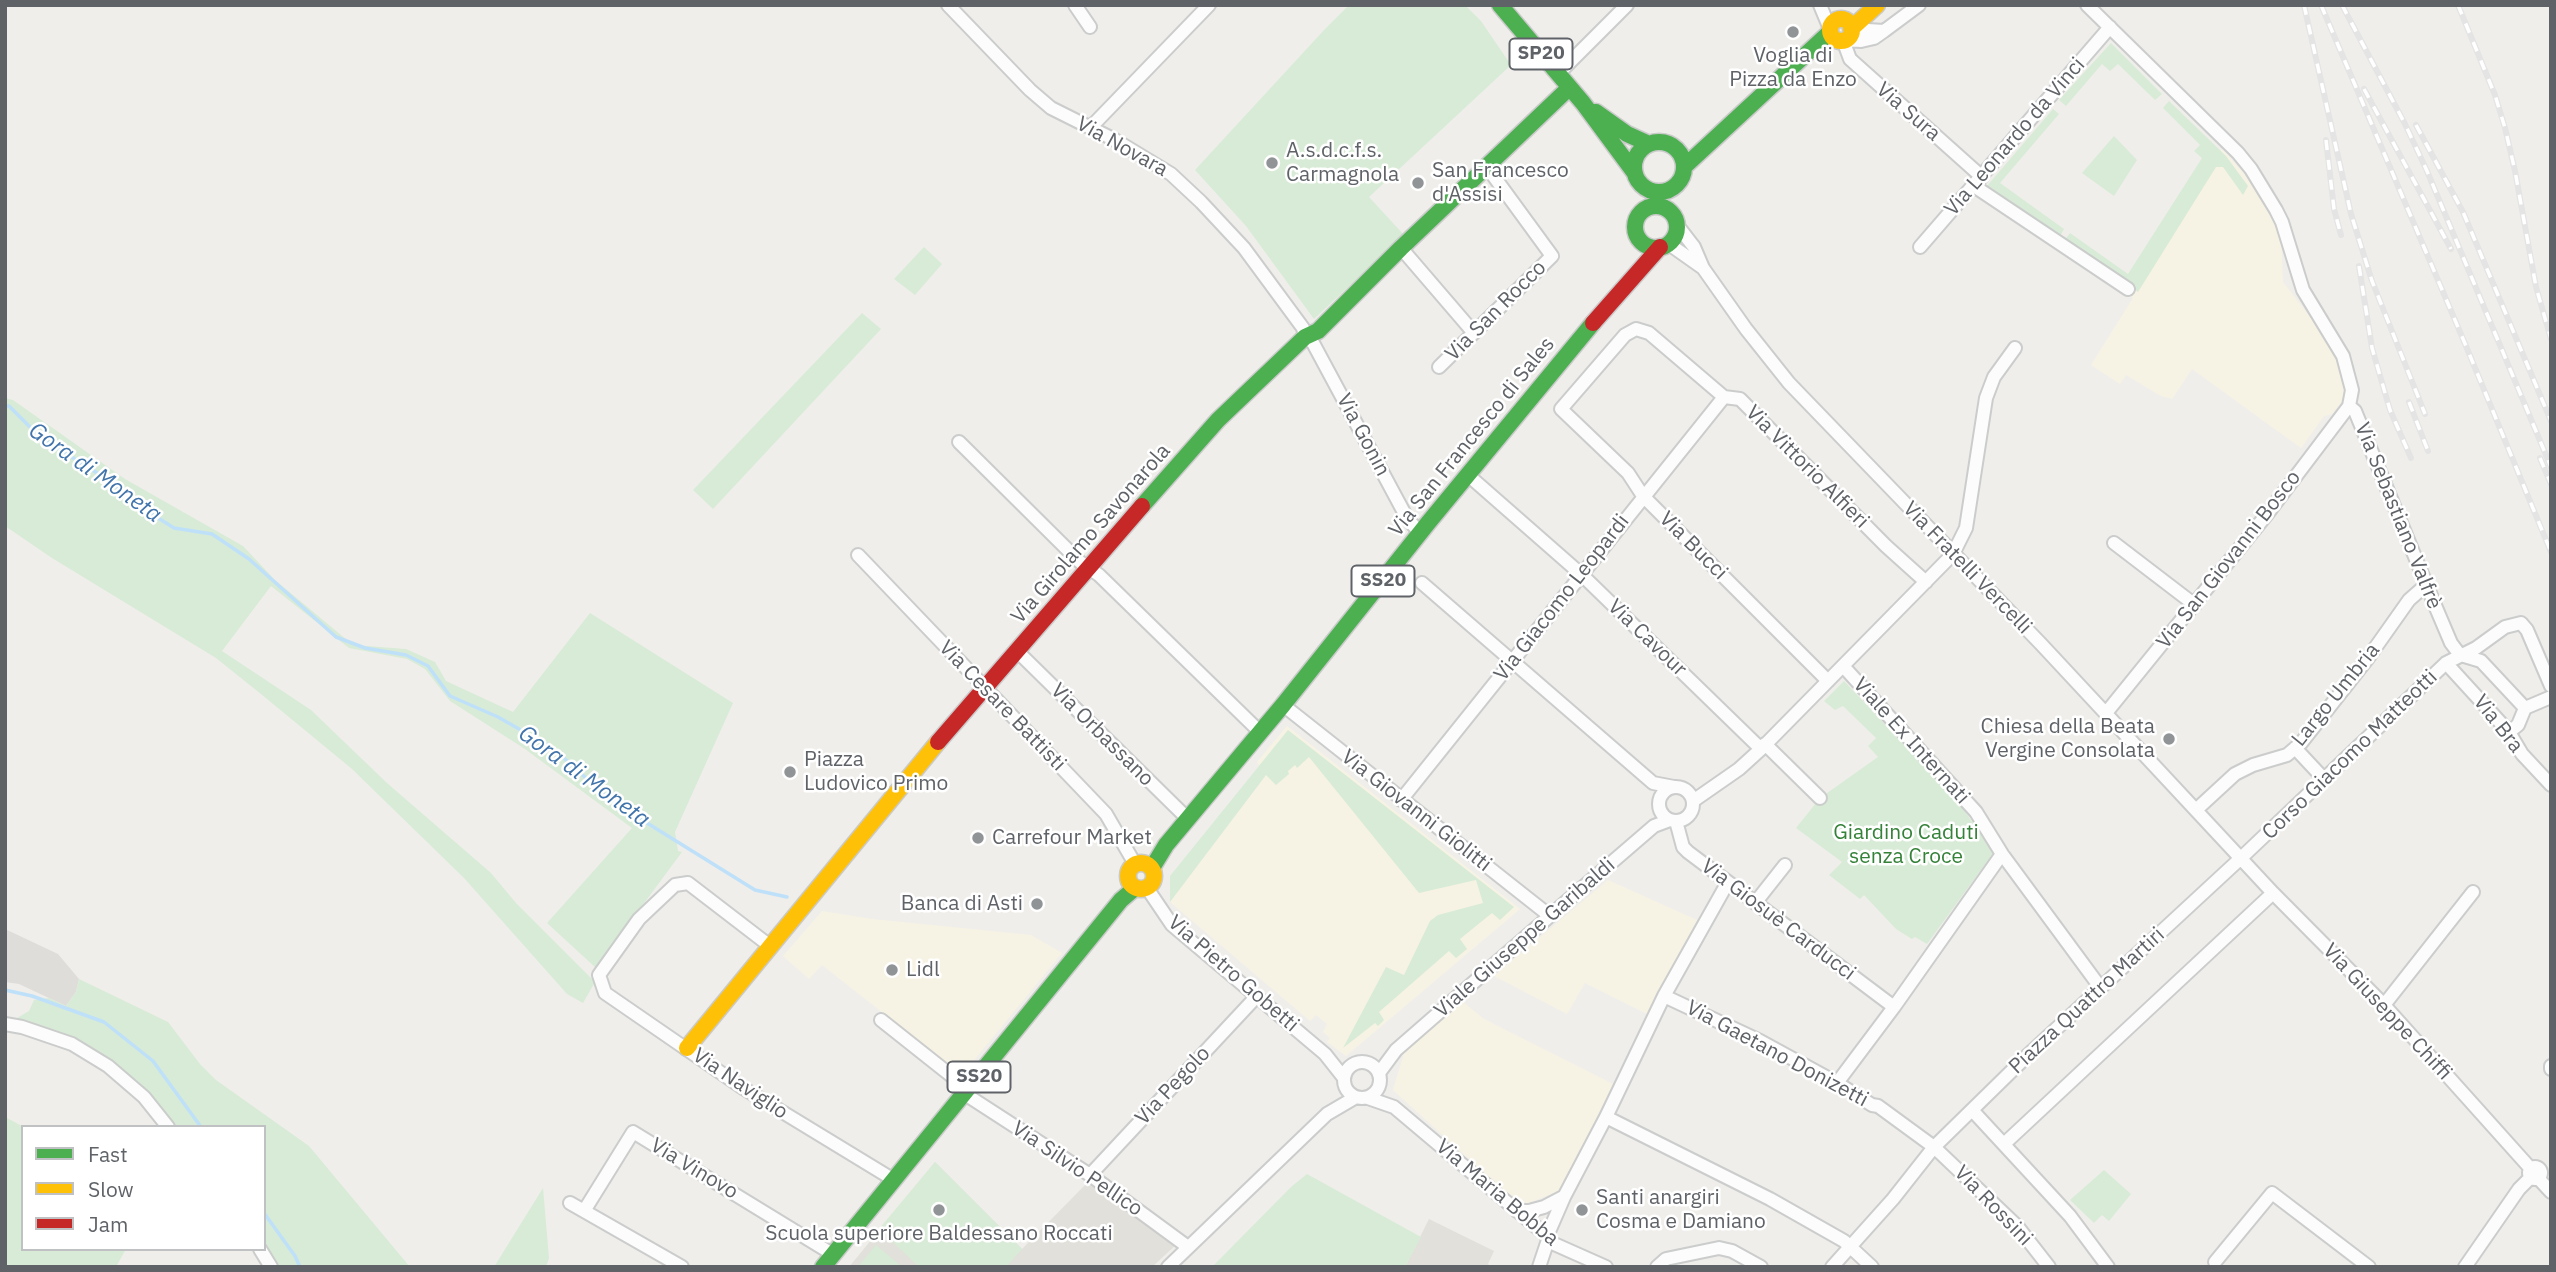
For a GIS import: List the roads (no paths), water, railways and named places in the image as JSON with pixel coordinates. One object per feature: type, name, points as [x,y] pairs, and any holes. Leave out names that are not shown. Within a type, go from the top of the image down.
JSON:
[{"type":"main road","name":"SP20","points":[[1500,5],[1583,103]]},
{"type":"main road","points":[[1583,103],[1638,179],[1657,192],[1672,188],[1678,183],[1684,167],[1735,118],[1867,5]]},
{"type":"main road","points":[[1839,30],[1877,5]]},
{"type":"main road","name":"Via Girolamo Savonarola","points":[[687,1048],[1016,650],[1218,420],[1305,337],[1318,331],[1401,248],[1569,89]]},
{"type":"main road","points":[[1583,103],[1627,134],[1649,144],[1665,143],[1673,146],[1684,167]]},
{"type":"main road","points":[[1673,146],[1735,118]]},
{"type":"main road","points":[[1641,212],[1637,156],[1649,144]]},
{"type":"main road","points":[[1672,188],[1677,232],[1664,246],[1647,246],[1638,238],[1635,224],[1646,208],[1660,206],[1675,218]]},
{"type":"main road","name":"Via San Francesco di Sales","points":[[1616,295],[1638,238]]},
{"type":"main road","name":"Via San Francesco di Sales","points":[[1152,868],[1166,845],[1261,733],[1616,295],[1664,246]]},
{"type":"main road","points":[[1142,862],[1152,868],[1153,881],[1141,888],[1129,882],[1128,874],[1135,864],[1142,862]]},
{"type":"main road","name":"SS20","points":[[828,1261],[1121,900],[1141,888]]},
{"type":"street","name":"Via Novara","points":[[948,5],[1030,90],[1051,108],[1138,152],[1171,174],[1244,248],[1303,328],[1305,337]]},
{"type":"street","points":[[1074,5],[1090,27]]},
{"type":"street","points":[[1090,128],[1209,5]]},
{"type":"street","points":[[1558,74],[1627,5]]},
{"type":"street","points":[[1820,5],[1839,30],[1862,32],[1884,31],[1919,5]]},
{"type":"street","name":"Via Sebastiano Valfrè","points":[[2087,5],[2238,153],[2251,169],[2282,222],[2303,290],[2343,356],[2352,390],[2349,406],[2356,411],[2451,643],[2460,655]]},
{"type":"street","name":"Via Leonardo da Vinci","points":[[1920,247],[2110,27]]},
{"type":"street","name":"Via Sura","points":[[1839,30],[1855,65],[1978,181],[2128,289]]},
{"type":"street","name":"Via San Rocco","points":[[1439,367],[1552,256],[1487,167]]},
{"type":"street","name":"Via Fratelli Vercelli","points":[[1675,218],[1694,247],[1703,268],[1789,383],[2106,713],[2241,858]]},
{"type":"street","name":"Via Fratelli Vercelli","points":[[1664,246],[1703,268]]},
{"type":"street","points":[[1401,248],[1474,333]]},
{"type":"street","name":"Via Vittorio Alfieri","points":[[1561,409],[1625,335],[1636,329],[1649,333],[1724,397],[1740,399],[1885,546],[1926,582]]},
{"type":"street","name":"Via Gonin","points":[[1305,337],[1313,343],[1407,518],[1421,534]]},
{"type":"street","points":[[1660,806],[1663,794],[1710,788],[1739,769],[1953,554],[1966,528],[1986,398],[1994,377],[2015,348]]},
{"type":"street","name":"Via Giacomo Leopardi","points":[[1401,800],[1724,397]]},
{"type":"street","name":"Via San Giovanni Bosco","points":[[2106,713],[2349,406]]},
{"type":"street","name":"Via Bucci","points":[[1561,409],[1628,473],[1643,496],[1828,681]]},
{"type":"street","points":[[959,442],[1261,733]]},
{"type":"street","name":"Via Cavour","points":[[1468,475],[1582,575],[1820,798]]},
{"type":"street","points":[[2114,543],[2194,605]]},
{"type":"street","name":"Via Cesare Battisti","points":[[858,555],[1106,814],[1135,864]]},
{"type":"street","points":[[1422,583],[1653,783],[1684,793],[1693,807],[1687,818],[1673,821],[1660,806],[1653,783]]},
{"type":"street","name":"Largo Umbria","points":[[2197,809],[2235,774],[2253,765],[2287,755],[2295,748],[2368,658],[2409,600],[2426,584]]},
{"type":"street","name":"Corso Giacomo Matteotti","points":[[2241,858],[2446,663],[2476,648],[2505,627],[2521,623],[2551,686]]},
{"type":"street","name":"Via Orbassano","points":[[1016,650],[1188,819]]},
{"type":"street","points":[[2460,655],[2481,661],[2525,708]]},
{"type":"street","name":"Via Bra","points":[[2446,663],[2509,732],[2522,754],[2551,785]]},
{"type":"street","name":"Viale Ex Internati","points":[[1843,666],[1976,812],[2002,854],[2100,987]]},
{"type":"street","points":[[2509,732],[2518,725],[2525,708],[2551,697]]},
{"type":"street","name":"Via Giovanni Giolitti","points":[[1283,705],[1550,916]]},
{"type":"street","points":[[2295,748],[2324,779]]},
{"type":"street","name":"Viale Giuseppe Garibaldi","points":[[1654,826],[1660,806]]},
{"type":"street","name":"Viale Giuseppe Garibaldi","points":[[1377,1073],[1396,1050],[1654,826],[1673,821]]},
{"type":"street","name":"Via Giosuè Carducci","points":[[1673,821],[1686,850],[1895,1007]]},
{"type":"street","points":[[1837,1083],[1895,1007],[2002,854]]},
{"type":"street","name":"Via Giuseppe Chiffi","points":[[2241,858],[2384,1005],[2541,1181]]},
{"type":"street","name":"Piazza Quattro Martiri","points":[[1832,1267],[1893,1199],[1934,1147],[2100,987],[2241,858]]},
{"type":"street","points":[[1755,903],[1785,865]]},
{"type":"street","points":[[1664,996],[1728,882]]},
{"type":"street","name":"Via Naviglio","points":[[770,946],[688,883],[675,885],[639,919],[599,975],[605,993],[753,1095],[894,1180]]},
{"type":"street","name":"Via Pietro Gobetti","points":[[1141,888],[1172,925],[1325,1054],[1345,1083]]},
{"type":"street","points":[[2384,1005],[2473,892]]},
{"type":"street","points":[[2004,1144],[2273,893]]},
{"type":"street","name":"Via Pegolo","points":[[1090,1175],[1257,996]]},
{"type":"street","name":"Via Gaetano Donizetti","points":[[1539,1267],[1564,1197],[1664,996],[1760,1041],[1837,1083],[1878,1106],[1934,1147]]},
{"type":"street","name":"Via Silvio Pellico","points":[[881,1020],[967,1091],[1090,1175],[1188,1247]]},
{"type":"street","points":[[5,1024],[72,1044],[108,1066],[144,1097],[166,1125]]},
{"type":"street","name":"Via Pietro Gobetti","points":[[1325,1054],[1354,1064]]},
{"type":"street","points":[[1168,1267],[1327,1114],[1345,1083],[1346,1072],[1354,1064],[1366,1062],[1377,1073],[1377,1092],[1327,1114]]},
{"type":"street","name":"Via Maria Bobba","points":[[1377,1073],[1394,1107],[1548,1238],[1606,1267]]},
{"type":"street","points":[[1345,1083],[1362,1098]]},
{"type":"street","name":"Via Maria Bobba","points":[[1362,1098],[1394,1107]]},
{"type":"street","points":[[1972,1110],[2070,1216],[2108,1267]]},
{"type":"street","points":[[1606,1117],[1770,1199],[1844,1241],[1872,1267]]},
{"type":"street","name":"Via Vinovo","points":[[584,1210],[633,1132],[828,1261]]},
{"type":"street","name":"Via Rossini","points":[[1934,1147],[2017,1226],[2049,1267]]},
{"type":"street","points":[[2465,1267],[2519,1189],[2541,1181]]},
{"type":"street","points":[[2215,1262],[2272,1193],[2369,1267]]},
{"type":"street","points":[[1517,1211],[1544,1207],[1564,1197]]},
{"type":"street","points":[[570,1203],[682,1267]]},
{"type":"street","points":[[1657,1267],[1665,1259],[1719,1248],[1732,1251],[1761,1267]]},
{"type":"street","points":[[261,1251],[271,1267]]},
{"type":"waterway","name":"Gora di Moneta","points":[[5,406],[9,406],[41,438],[110,481],[136,504],[174,528],[212,534],[249,559],[336,637],[365,648],[406,655],[428,666],[450,696],[498,717],[554,749],[610,800],[755,890],[787,897]]},
{"type":"waterway","points":[[5,990],[32,996],[104,1022],[153,1061],[200,1125]]},
{"type":"waterway","points":[[266,1216],[300,1267]]},
{"type":"railway","points":[[2304,5],[2351,214],[2372,281],[2425,414]]},
{"type":"railway","points":[[2321,5],[2551,552]]},
{"type":"railway","points":[[2342,5],[2427,171],[2551,467]]},
{"type":"railway","points":[[2458,5],[2495,95],[2505,128],[2536,287],[2551,339]]},
{"type":"railway","points":[[2364,89],[2451,249]]},
{"type":"railway","points":[[2416,125],[2463,212],[2551,421]]},
{"type":"railway","points":[[2326,140],[2334,209],[2341,235]]},
{"type":"railway","points":[[2359,266],[2372,348],[2390,410],[2411,458]]},
{"type":"railway","points":[[2409,402],[2428,451]]},
{"type":"railway","points":[[2540,458],[2551,484]]},
{"type":"place","name":"Voglia di Pizza da Enzo","points":[[1793,32]]},
{"type":"place","name":"A.s.d.c.f.s. Carmagnola","points":[[1272,163]]},
{"type":"place","name":"San Francesco d'Assisi","points":[[1418,183]]},
{"type":"place","name":"Chiesa della Beata Vergine Consolata","points":[[2169,739]]},
{"type":"place","name":"Piazza Ludovico Primo","points":[[790,772]]},
{"type":"place","name":"Carrefour Market","points":[[978,838]]},
{"type":"place","name":"Banca di Asti","points":[[1037,904]]},
{"type":"place","name":"Lidl","points":[[892,970]]},
{"type":"place","name":"Scuola superiore Baldessano Roccati","points":[[939,1210]]},
{"type":"place","name":"Santi anargiri Cosma e Damiano","points":[[1582,1210]]},
{"type":"park label","name":"Giardino Caduti senza Croce","points":[[1906,845]]}]
